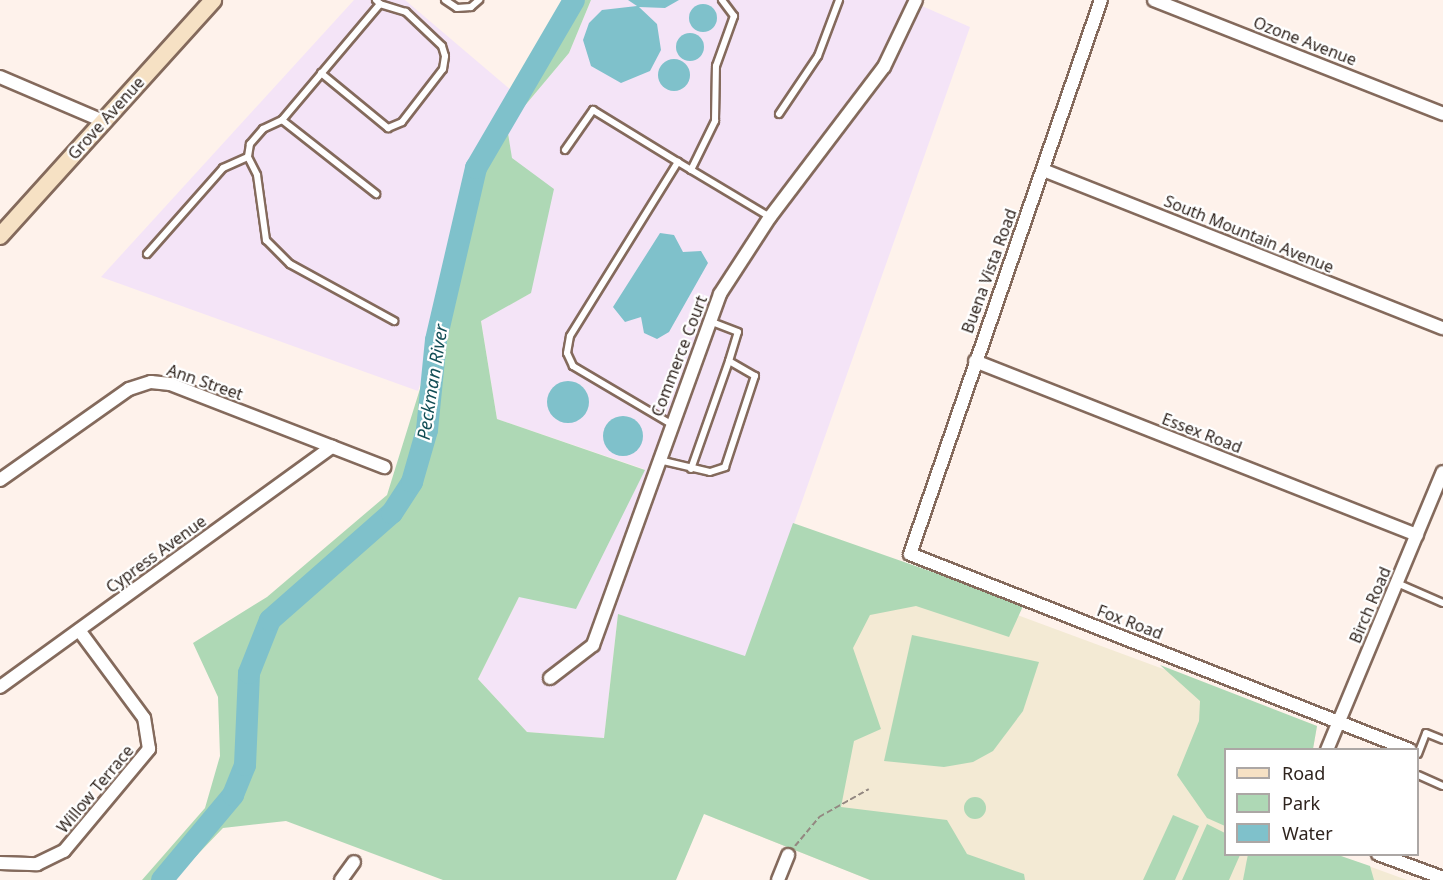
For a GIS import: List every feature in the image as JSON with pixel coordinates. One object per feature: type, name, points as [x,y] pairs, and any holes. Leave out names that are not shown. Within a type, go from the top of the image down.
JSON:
[{"type":"street","name":"Grove Avenue","points":[[0,236],[213,0]]},
{"type":"street","name":"Commerce Court","points":[[550,678],[593,645],[708,320],[770,217],[884,67],[916,0]]},
{"type":"street","name":"Buena Vista Road","points":[[909,554],[1101,0]]},
{"type":"street","name":"Ozone Avenue","points":[[1154,0],[1443,114]]},
{"type":"street","points":[[0,77],[103,121]]},
{"type":"street","name":"South Mountain Avenue","points":[[1043,170],[1443,328]]},
{"type":"street","name":"Essex Road","points":[[975,361],[1417,535]]},
{"type":"street","name":"Ann Street","points":[[0,480],[129,389],[151,382],[170,384],[384,467]]},
{"type":"street","name":"Cypress Avenue","points":[[0,687],[332,447]]},
{"type":"street","name":"Birch Road","points":[[1328,748],[1443,472]]},
{"type":"street","name":"Fox Road","points":[[909,554],[1339,720],[1405,748]]},
{"type":"street","name":"Willow Terrace","points":[[0,863],[37,864],[64,852],[149,749],[144,718],[79,630]]},
{"type":"street","points":[[778,880],[788,855]]},
{"type":"street","points":[[1381,856],[1443,878]]},
{"type":"street","points":[[341,880],[354,862]]},
{"type":"lane","points":[[444,0],[457,8],[471,8],[479,0]]},
{"type":"lane","points":[[691,170],[715,121],[716,66],[734,16],[722,0]]},
{"type":"lane","points":[[778,114],[819,56],[839,0]]},
{"type":"lane","points":[[321,73],[388,128],[402,122],[443,69],[445,56],[442,46],[406,12],[378,2],[282,120],[263,129],[250,144],[248,157],[257,176],[266,240],[290,264],[394,321]]},
{"type":"lane","points":[[564,150],[593,111],[770,217]]},
{"type":"lane","points":[[282,120],[376,194]]},
{"type":"lane","points":[[147,254],[223,168],[248,157]]},
{"type":"lane","points":[[671,424],[573,366],[567,353],[570,336],[678,162]]},
{"type":"lane","points":[[691,469],[738,332],[708,320]]},
{"type":"lane","points":[[658,460],[710,472],[724,467],[755,382],[753,373],[729,361]]},
{"type":"lane","points":[[1396,583],[1443,603]]},
{"type":"lane","points":[[1419,750],[1426,733],[1443,740]]},
{"type":"lane","points":[[1419,775],[1443,786]]},
{"type":"path","points":[[788,855],[819,817],[869,789]]},
{"type":"shaded area","points":[[354,0],[405,0],[511,90],[418,391],[101,277]]},
{"type":"shaded area","points":[[591,0],[922,0],[922,6],[970,27],[744,665],[617,623],[604,738],[527,732],[478,679],[519,597],[644,469],[497,419],[481,320],[531,293],[507,127],[569,53]]},
{"type":"shaded area","points":[[815,540],[1317,726],[1313,748],[1224,748],[1224,856],[1341,856],[1407,880],[870,880],[714,818]]},
{"type":"green space","points":[[564,0],[591,0],[569,53],[507,127],[512,158],[554,189],[531,293],[481,321],[497,419],[645,470],[576,609],[519,597],[478,679],[527,732],[604,738],[618,614],[745,656],[793,523],[1024,604],[1009,637],[916,606],[870,615],[853,648],[881,729],[854,741],[841,807],[947,820],[967,854],[1024,874],[1025,880],[870,880],[704,814],[676,880],[443,880],[286,821],[223,828],[173,880],[142,880],[205,808],[220,756],[218,697],[193,643],[267,597],[387,495],[428,363],[472,156]]},
{"type":"green space","points":[[912,635],[1039,662],[1023,711],[993,751],[973,762],[944,767],[884,761]]},
{"type":"green space","points":[[1160,665],[1317,726],[1313,748],[1224,748],[1224,826],[1207,818],[1177,775],[1199,721],[1200,701]]},
{"type":"green space","points":[[975,797],[983,800],[986,808],[983,816],[975,819],[967,816],[964,808],[967,800]]},
{"type":"green space","points":[[1173,815],[1199,826],[1175,880],[1143,880]]},
{"type":"green space","points":[[1207,824],[1224,832],[1224,856],[1240,856],[1229,880],[1182,880]]},
{"type":"green space","points":[[1248,856],[1341,856],[1370,866],[1374,880],[1243,880]]},
{"type":"water","points":[[628,0],[679,0],[665,8],[639,7],[657,24],[661,50],[650,71],[621,83],[591,66],[583,40],[589,23],[602,10],[637,6]]},
{"type":"water","points":[[703,4],[713,8],[717,18],[713,28],[703,32],[693,28],[689,18],[693,8]]},
{"type":"water","points":[[690,33],[700,37],[704,47],[700,57],[690,61],[680,57],[676,47],[680,37]]},
{"type":"water","points":[[674,59],[685,64],[690,75],[685,86],[674,91],[663,86],[658,75],[663,64]]},
{"type":"water","points":[[660,233],[674,235],[683,252],[701,251],[708,263],[669,332],[657,339],[644,333],[641,317],[625,322],[613,307]]},
{"type":"water","points":[[568,381],[583,387],[589,402],[583,417],[568,423],[553,417],[547,402],[553,387]]},
{"type":"water","points":[[623,416],[631,417],[637,422],[642,428],[642,444],[637,450],[631,455],[623,456],[615,455],[609,450],[604,444],[603,436],[604,428],[609,422],[615,417]]},
{"type":"waterway","name":"Peckman River","points":[[162,880],[233,795],[245,765],[249,673],[270,620],[392,513],[412,482],[427,430],[436,340],[476,168],[574,0]]}]
